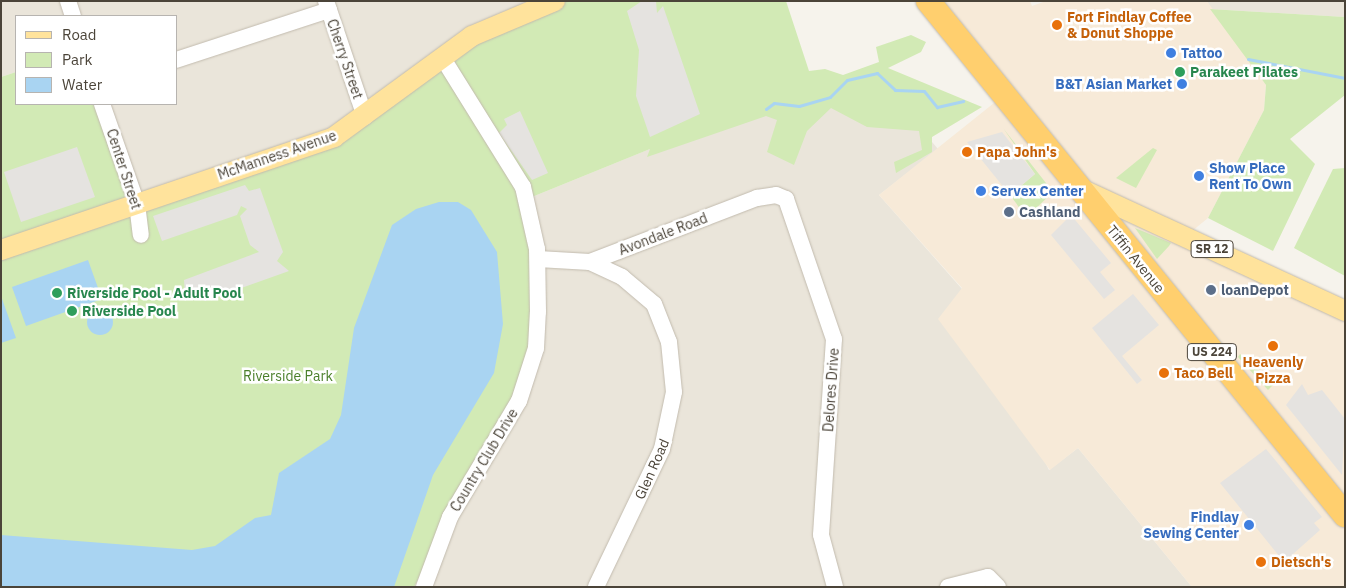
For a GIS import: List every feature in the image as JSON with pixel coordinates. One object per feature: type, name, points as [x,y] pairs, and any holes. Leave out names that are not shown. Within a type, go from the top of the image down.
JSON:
[{"type":"highway","name":"Tiffin Avenue","points":[[928,1],[1345,515]]},
{"type":"main road","name":"McManness Avenue","points":[[1,250],[334,136],[365,117],[442,57],[487,28],[555,1]]},
{"type":"main road","name":"SR 12","points":[[1079,188],[1345,311]]},
{"type":"street","points":[[68,1],[73,15]]},
{"type":"street","points":[[178,59],[327,6]]},
{"type":"street","name":"Cherry Street","points":[[327,6],[365,117]]},
{"type":"street","name":"Country Club Drive","points":[[424,587],[450,517],[515,411],[530,372],[536,348],[538,259],[523,187],[442,57]]},
{"type":"street","name":"Center Street","points":[[102,105],[137,204],[141,234]]},
{"type":"street","name":"Avondale Road","points":[[538,259],[590,262],[757,198],[776,195],[786,199]]},
{"type":"street","name":"Delores Drive","points":[[786,199],[834,339],[821,535],[834,587]]},
{"type":"street","name":"Glen Road","points":[[590,262],[622,277],[654,304],[669,342],[674,392],[662,449],[596,587]]},
{"type":"street","points":[[948,587],[977,578],[997,584]]},
{"type":"shaded area","points":[[1,1],[555,1],[365,117],[137,204],[102,105],[178,105],[178,15],[15,15],[15,72],[1,77]]},
{"type":"shaded area","points":[[642,1],[656,1],[657,13],[663,6],[700,114],[650,137],[636,96],[639,50],[627,11]]},
{"type":"shaded area","points":[[927,1],[1030,1],[1032,6],[1046,1],[1207,1],[1266,85],[1264,110],[1208,218],[1186,236],[1345,312],[1345,587],[1192,587],[1078,448],[1050,470],[938,319],[962,288],[879,195],[1004,95]]},
{"type":"shaded area","points":[[1207,1],[1345,1],[1345,17],[1210,9]]},
{"type":"shaded area","points":[[870,69],[938,149],[879,195],[962,289],[1049,470],[1078,448],[1192,587],[424,587],[527,199],[758,105]]},
{"type":"shaded area","points":[[520,111],[548,173],[532,180],[499,133],[507,125],[504,119]]},
{"type":"shaded area","points":[[1002,132],[1035,174],[1010,195],[967,142]]},
{"type":"shaded area","points":[[77,147],[95,197],[21,222],[4,172]]},
{"type":"shaded area","points":[[245,185],[249,191],[260,188],[283,252],[277,261],[289,271],[205,301],[193,291],[185,293],[184,280],[259,252],[250,245],[240,216],[247,209],[241,206],[237,215],[162,241],[153,216]]},
{"type":"shaded area","points":[[1071,215],[1111,263],[1100,272],[1115,290],[1104,299],[1051,235]]},
{"type":"shaded area","points":[[1133,294],[1159,325],[1122,356],[1142,380],[1137,384],[1092,328]]},
{"type":"shaded area","points":[[1302,384],[1308,395],[1322,390],[1345,419],[1342,475],[1286,405]]},
{"type":"shaded area","points":[[1266,449],[1322,517],[1314,523],[1320,530],[1284,562],[1220,483]]},
{"type":"green space","name":"Riverside Park","points":[[555,1],[786,1],[809,71],[825,69],[843,75],[879,62],[876,47],[911,35],[926,42],[921,52],[888,68],[982,107],[932,137],[932,152],[896,173],[894,162],[922,150],[919,131],[867,127],[831,108],[807,131],[794,165],[767,152],[777,120],[766,116],[647,157],[650,149],[527,199],[533,222],[530,372],[414,587],[1,587],[1,77],[15,72],[15,105],[102,105],[137,204],[334,137],[411,80]]},
{"type":"green space","points":[[1210,9],[1345,17],[1345,95],[1290,139],[1315,164],[1273,251],[1208,218],[1264,110],[1266,85]]},
{"type":"green space","points":[[1003,128],[1053,192],[1031,213],[1024,214],[1010,195],[1035,174]]},
{"type":"green space","points":[[1153,148],[1157,150],[1136,188],[1116,178]]},
{"type":"green space","points":[[1345,168],[1345,276],[1294,248],[1333,169]]},
{"type":"green space","points":[[1135,228],[1171,243],[1157,259]]},
{"type":"green space","points":[[1240,354],[1274,384],[1268,390],[1238,357]]},
{"type":"water","points":[[439,202],[458,202],[471,210],[497,252],[503,324],[494,373],[433,475],[394,587],[1,587],[1,535],[192,550],[215,546],[255,518],[271,515],[279,473],[330,439],[341,415],[354,328],[392,225],[416,209]]},
{"type":"water","name":"Riverside Pool - Adult Pool","points":[[88,260],[102,299],[26,326],[12,287]]},
{"type":"water","points":[[1,296],[16,338],[1,343]]},
{"type":"water","points":[[100,309],[109,313],[113,322],[109,331],[100,335],[91,331],[87,322],[91,313]]},
{"type":"waterway","points":[[1248,59],[1345,78]]},
{"type":"waterway","points":[[766,109],[774,103],[799,106],[830,97],[847,80],[877,73],[895,90],[924,91],[937,107],[963,101]]},
{"type":"place","name":"Fort Findlay Coffee & Donut Shoppe","points":[[1057,25]]},
{"type":"place","name":"Tattoo","points":[[1171,53]]},
{"type":"place","name":"Parakeet Pilates","points":[[1180,72]]},
{"type":"place","name":"B&T Asian Market","points":[[1182,84]]},
{"type":"place","name":"Papa John's","points":[[967,152]]},
{"type":"place","name":"Show Place Rent To Own","points":[[1199,176]]},
{"type":"place","name":"Servex Center","points":[[981,191]]},
{"type":"place","name":"Cashland","points":[[1009,212]]},
{"type":"place","name":"loanDepot","points":[[1211,290]]},
{"type":"place","name":"Riverside Pool - Adult Pool","points":[[57,293]]},
{"type":"place","name":"Riverside Pool","points":[[72,311]]},
{"type":"place","name":"Heavenly Pizza","points":[[1273,346]]},
{"type":"place","name":"Taco Bell","points":[[1164,373]]},
{"type":"place","name":"Findlay Sewing Center","points":[[1249,525]]},
{"type":"place","name":"Dietsch's","points":[[1261,562]]}]
